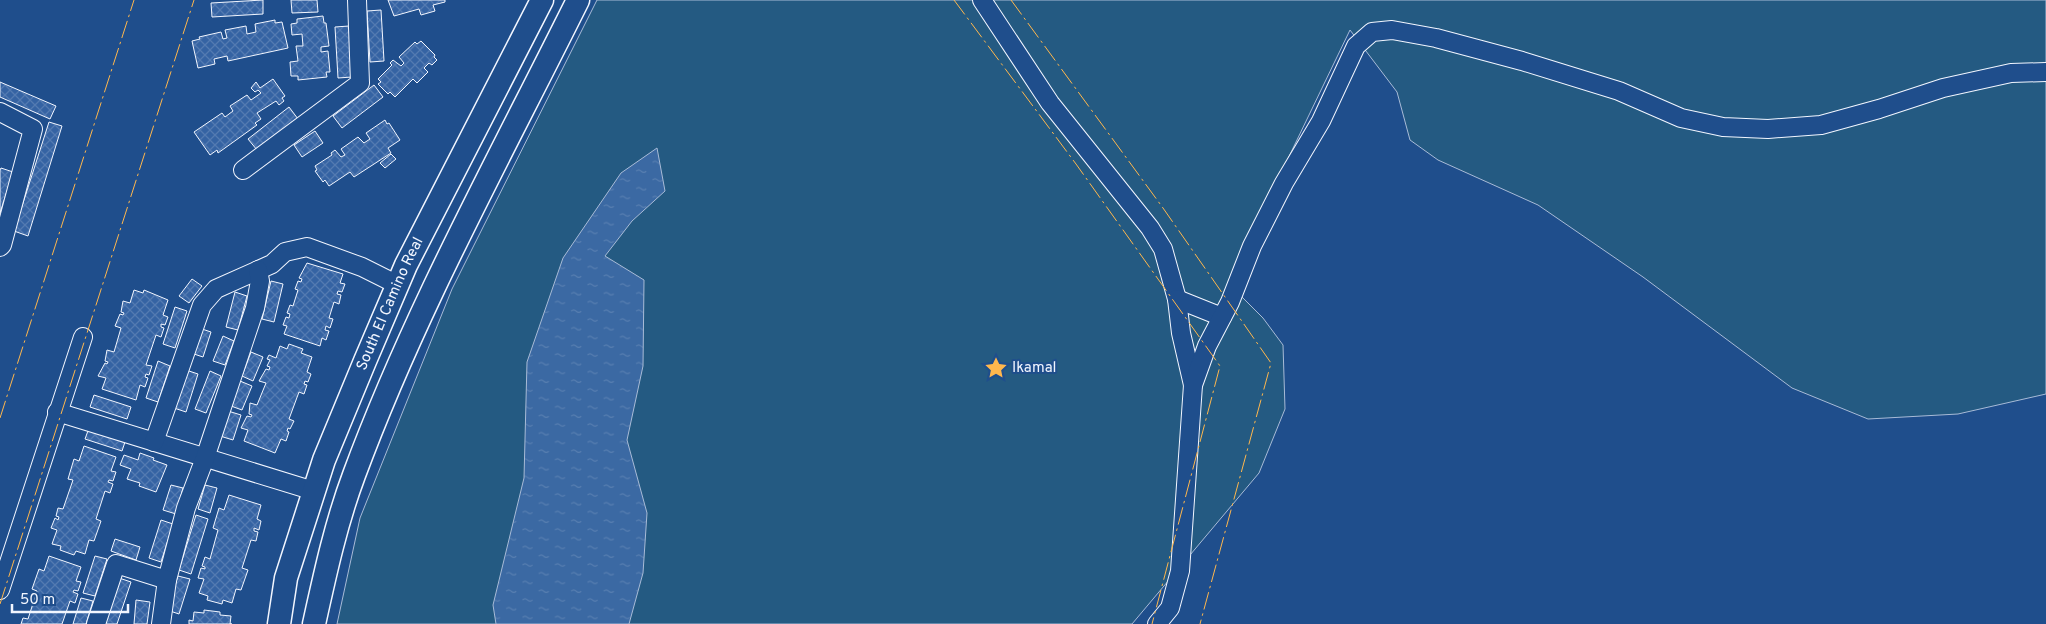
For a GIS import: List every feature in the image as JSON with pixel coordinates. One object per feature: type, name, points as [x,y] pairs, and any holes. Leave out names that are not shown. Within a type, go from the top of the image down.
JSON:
[{"type":"main road","name":"South El Camino Real","points":[[279,624],[286,578],[328,451],[398,285],[542,0]]},
{"type":"main road","name":"South El Camino Real","points":[[314,624],[332,542],[354,475],[434,284],[578,0]]},
{"type":"main road","points":[[314,491],[325,508],[326,529],[332,542]]},
{"type":"lane","points":[[243,170],[360,83],[357,0]]},
{"type":"lane","points":[[982,0],[1050,103],[1150,228],[1163,249],[1177,299],[1181,333],[1193,385]]},
{"type":"lane","points":[[1157,624],[1170,608],[1180,571],[1193,385],[1207,346],[1230,302],[1252,246],[1284,183],[1320,121],[1356,46],[1372,32],[1392,30],[1436,38],[1522,61],[1620,92],[1681,118],[1723,128],[1768,129],[1821,125],[1879,109],[1943,88],[2011,73],[2046,72]]},
{"type":"lane","points":[[0,112],[33,129],[0,247]]},
{"type":"lane","points":[[154,442],[202,305],[216,289],[272,264],[285,252],[307,248],[362,267],[398,285]]},
{"type":"lane","points":[[161,624],[167,580],[186,508],[205,458],[255,308],[260,281],[258,270]]},
{"type":"lane","points":[[1177,299],[1222,317]]},
{"type":"lane","points":[[0,590],[83,337]]},
{"type":"lane","points":[[57,412],[314,491]]},
{"type":"lane","points":[[96,624],[116,564],[167,580]]},
{"type":"shaded area","points":[[597,0],[2046,0],[2046,394],[1958,414],[1868,419],[1792,388],[1643,277],[1538,205],[1438,160],[1410,140],[1397,92],[1350,30],[1228,283],[1263,318],[1283,345],[1285,409],[1259,473],[1132,624],[337,624],[360,518],[452,289]]},
{"type":"water","points":[[657,148],[665,191],[632,221],[605,256],[644,280],[643,366],[627,440],[647,513],[643,573],[629,624],[496,624],[493,605],[524,478],[527,362],[563,258],[621,173]]},
{"type":"building","points":[[263,0],[263,14],[212,17],[211,3]]},
{"type":"building","points":[[291,0],[317,0],[318,12],[292,13]]},
{"type":"building","points":[[388,0],[445,0],[445,2],[433,5],[435,11],[421,15],[419,9],[394,16]]},
{"type":"building","points":[[381,10],[384,61],[370,62],[367,11]]},
{"type":"building","points":[[323,16],[324,23],[326,23],[329,46],[321,47],[321,52],[328,51],[330,72],[326,72],[327,77],[298,80],[298,76],[291,76],[290,62],[298,61],[296,46],[303,46],[302,34],[292,35],[291,24],[297,23],[297,19]]},
{"type":"building","points":[[275,20],[275,23],[282,22],[288,48],[228,61],[227,56],[214,59],[215,64],[198,68],[192,41],[200,39],[199,37],[221,32],[223,39],[227,38],[225,30],[246,26],[247,34],[256,32],[255,24]]},
{"type":"building","points":[[349,26],[352,77],[338,78],[335,27]]},
{"type":"building","points":[[421,41],[435,55],[434,57],[437,60],[432,65],[429,63],[424,68],[428,72],[417,83],[413,79],[395,97],[390,92],[388,94],[378,84],[381,82],[378,79],[392,65],[390,63],[393,60],[401,66],[404,63],[399,57],[415,42],[417,44]]},
{"type":"building","points":[[273,79],[285,96],[282,98],[284,101],[279,105],[276,101],[257,113],[261,119],[255,123],[257,125],[218,153],[217,150],[210,155],[194,132],[222,113],[225,117],[233,111],[230,106],[247,95],[251,100],[261,93],[258,90],[255,92],[251,88],[256,82],[260,88]]},
{"type":"building","points":[[0,82],[56,106],[50,119],[0,97]]},
{"type":"building","points":[[374,85],[383,97],[342,128],[333,116]]},
{"type":"building","points":[[289,107],[298,119],[257,150],[248,139]]},
{"type":"building","points":[[385,120],[400,140],[388,148],[391,153],[354,177],[350,172],[329,186],[325,180],[323,182],[315,171],[317,170],[315,166],[332,155],[331,153],[335,150],[341,157],[345,155],[341,149],[358,137],[364,143],[370,139],[366,133]]},
{"type":"building","points":[[49,122],[62,126],[28,236],[14,231]]},
{"type":"building","points":[[315,131],[323,143],[302,157],[294,145]]},
{"type":"building","points":[[391,154],[396,159],[385,168],[380,163]]},
{"type":"building","points":[[1,168],[13,172],[0,213],[0,170]]},
{"type":"building","points":[[307,263],[343,274],[340,283],[345,284],[342,292],[338,291],[337,294],[341,295],[339,304],[334,302],[329,318],[333,319],[330,328],[326,326],[325,330],[329,331],[326,340],[322,338],[320,346],[284,334],[287,326],[283,325],[286,317],[289,318],[290,314],[287,313],[290,305],[293,306],[298,290],[295,289],[298,281],[301,282],[302,279],[299,278]]},
{"type":"building","points":[[192,279],[202,286],[189,303],[179,296]]},
{"type":"building","points":[[271,281],[283,284],[274,322],[262,319]]},
{"type":"building","points":[[134,290],[143,293],[144,290],[168,300],[163,315],[168,317],[165,325],[161,324],[161,327],[164,328],[161,337],[156,335],[146,365],[152,366],[149,375],[146,374],[145,377],[148,378],[145,387],[140,385],[136,400],[102,389],[106,378],[98,376],[105,363],[107,364],[108,362],[105,361],[107,350],[114,352],[121,328],[115,326],[120,314],[123,315],[124,313],[121,312],[123,301],[130,303]]},
{"type":"building","points":[[235,292],[247,296],[238,330],[226,327]]},
{"type":"building","points":[[175,307],[187,311],[175,348],[163,344]]},
{"type":"building","points":[[199,328],[211,332],[203,357],[191,353]]},
{"type":"building","points":[[223,336],[234,341],[225,365],[213,361]]},
{"type":"building","points":[[289,344],[303,349],[301,353],[312,357],[307,372],[311,374],[308,382],[305,381],[304,384],[307,385],[304,394],[299,392],[289,419],[294,421],[290,429],[288,428],[287,431],[289,432],[286,441],[281,439],[275,453],[244,441],[248,430],[241,428],[247,416],[251,417],[252,415],[249,414],[250,403],[257,405],[266,383],[259,381],[266,369],[269,370],[270,367],[267,366],[270,360],[267,359],[269,355],[276,358],[280,346],[287,349]]},
{"type":"building","points":[[251,352],[263,357],[253,381],[242,376]]},
{"type":"building","points":[[158,361],[170,366],[158,402],[146,398]]},
{"type":"building","points":[[186,370],[198,374],[186,412],[174,408]]},
{"type":"building","points":[[210,371],[221,376],[206,413],[195,409]]},
{"type":"building","points":[[240,381],[252,386],[242,410],[231,406]]},
{"type":"building","points":[[94,395],[131,407],[127,419],[90,407]]},
{"type":"building","points":[[228,411],[241,415],[233,440],[220,436]]},
{"type":"building","points":[[89,428],[126,439],[122,451],[85,439]]},
{"type":"building","points":[[84,446],[116,457],[111,471],[116,472],[113,481],[109,480],[108,482],[113,484],[110,493],[105,491],[96,519],[101,521],[94,541],[89,540],[85,554],[76,551],[74,555],[60,550],[61,546],[52,544],[57,530],[51,528],[55,518],[58,520],[59,517],[56,516],[58,508],[63,509],[73,480],[68,479],[74,459],[79,461]]},
{"type":"building","points":[[140,453],[167,465],[156,492],[139,486],[140,483],[127,479],[131,469],[120,465],[124,455],[138,460]]},
{"type":"building","points":[[171,485],[183,488],[176,514],[163,510]]},
{"type":"building","points":[[205,485],[217,488],[210,513],[198,509]]},
{"type":"building","points":[[229,495],[261,505],[257,519],[261,521],[259,530],[254,528],[254,531],[258,532],[256,541],[251,540],[242,568],[248,570],[241,590],[236,589],[232,603],[223,600],[222,604],[207,600],[208,596],[199,593],[204,579],[198,578],[201,568],[205,569],[202,566],[205,557],[210,559],[218,530],[213,528],[219,508],[224,510]]},
{"type":"building","points":[[196,515],[208,519],[191,574],[179,570]]},
{"type":"building","points":[[161,520],[173,524],[161,562],[149,558]]},
{"type":"building","points":[[115,539],[140,547],[136,560],[111,551]]},
{"type":"building","points":[[49,556],[81,567],[76,581],[81,582],[78,591],[74,590],[73,592],[78,594],[75,603],[70,601],[62,624],[21,624],[23,618],[28,619],[37,591],[32,589],[39,569],[44,571]]},
{"type":"building","points":[[95,556],[107,559],[95,596],[83,593]]},
{"type":"building","points":[[178,576],[190,579],[179,614],[167,610]]},
{"type":"building","points":[[119,578],[131,582],[117,624],[104,624]]},
{"type":"building","points":[[81,598],[93,601],[86,624],[73,624]]},
{"type":"building","points":[[136,600],[150,602],[147,624],[134,624]]},
{"type":"building","points":[[204,610],[220,612],[220,615],[231,616],[230,624],[189,624],[189,620],[193,621],[194,612],[204,613]]},
{"type":"power","points":[[0,418],[134,0]]},
{"type":"power","points":[[0,604],[194,0]]},
{"type":"power","points":[[954,0],[1076,164],[1220,366],[1152,624]]},
{"type":"power","points":[[1011,0],[1163,208],[1271,363],[1200,624]]},
{"type":"place","name":"Ikamal","points":[[996,368]]}]
